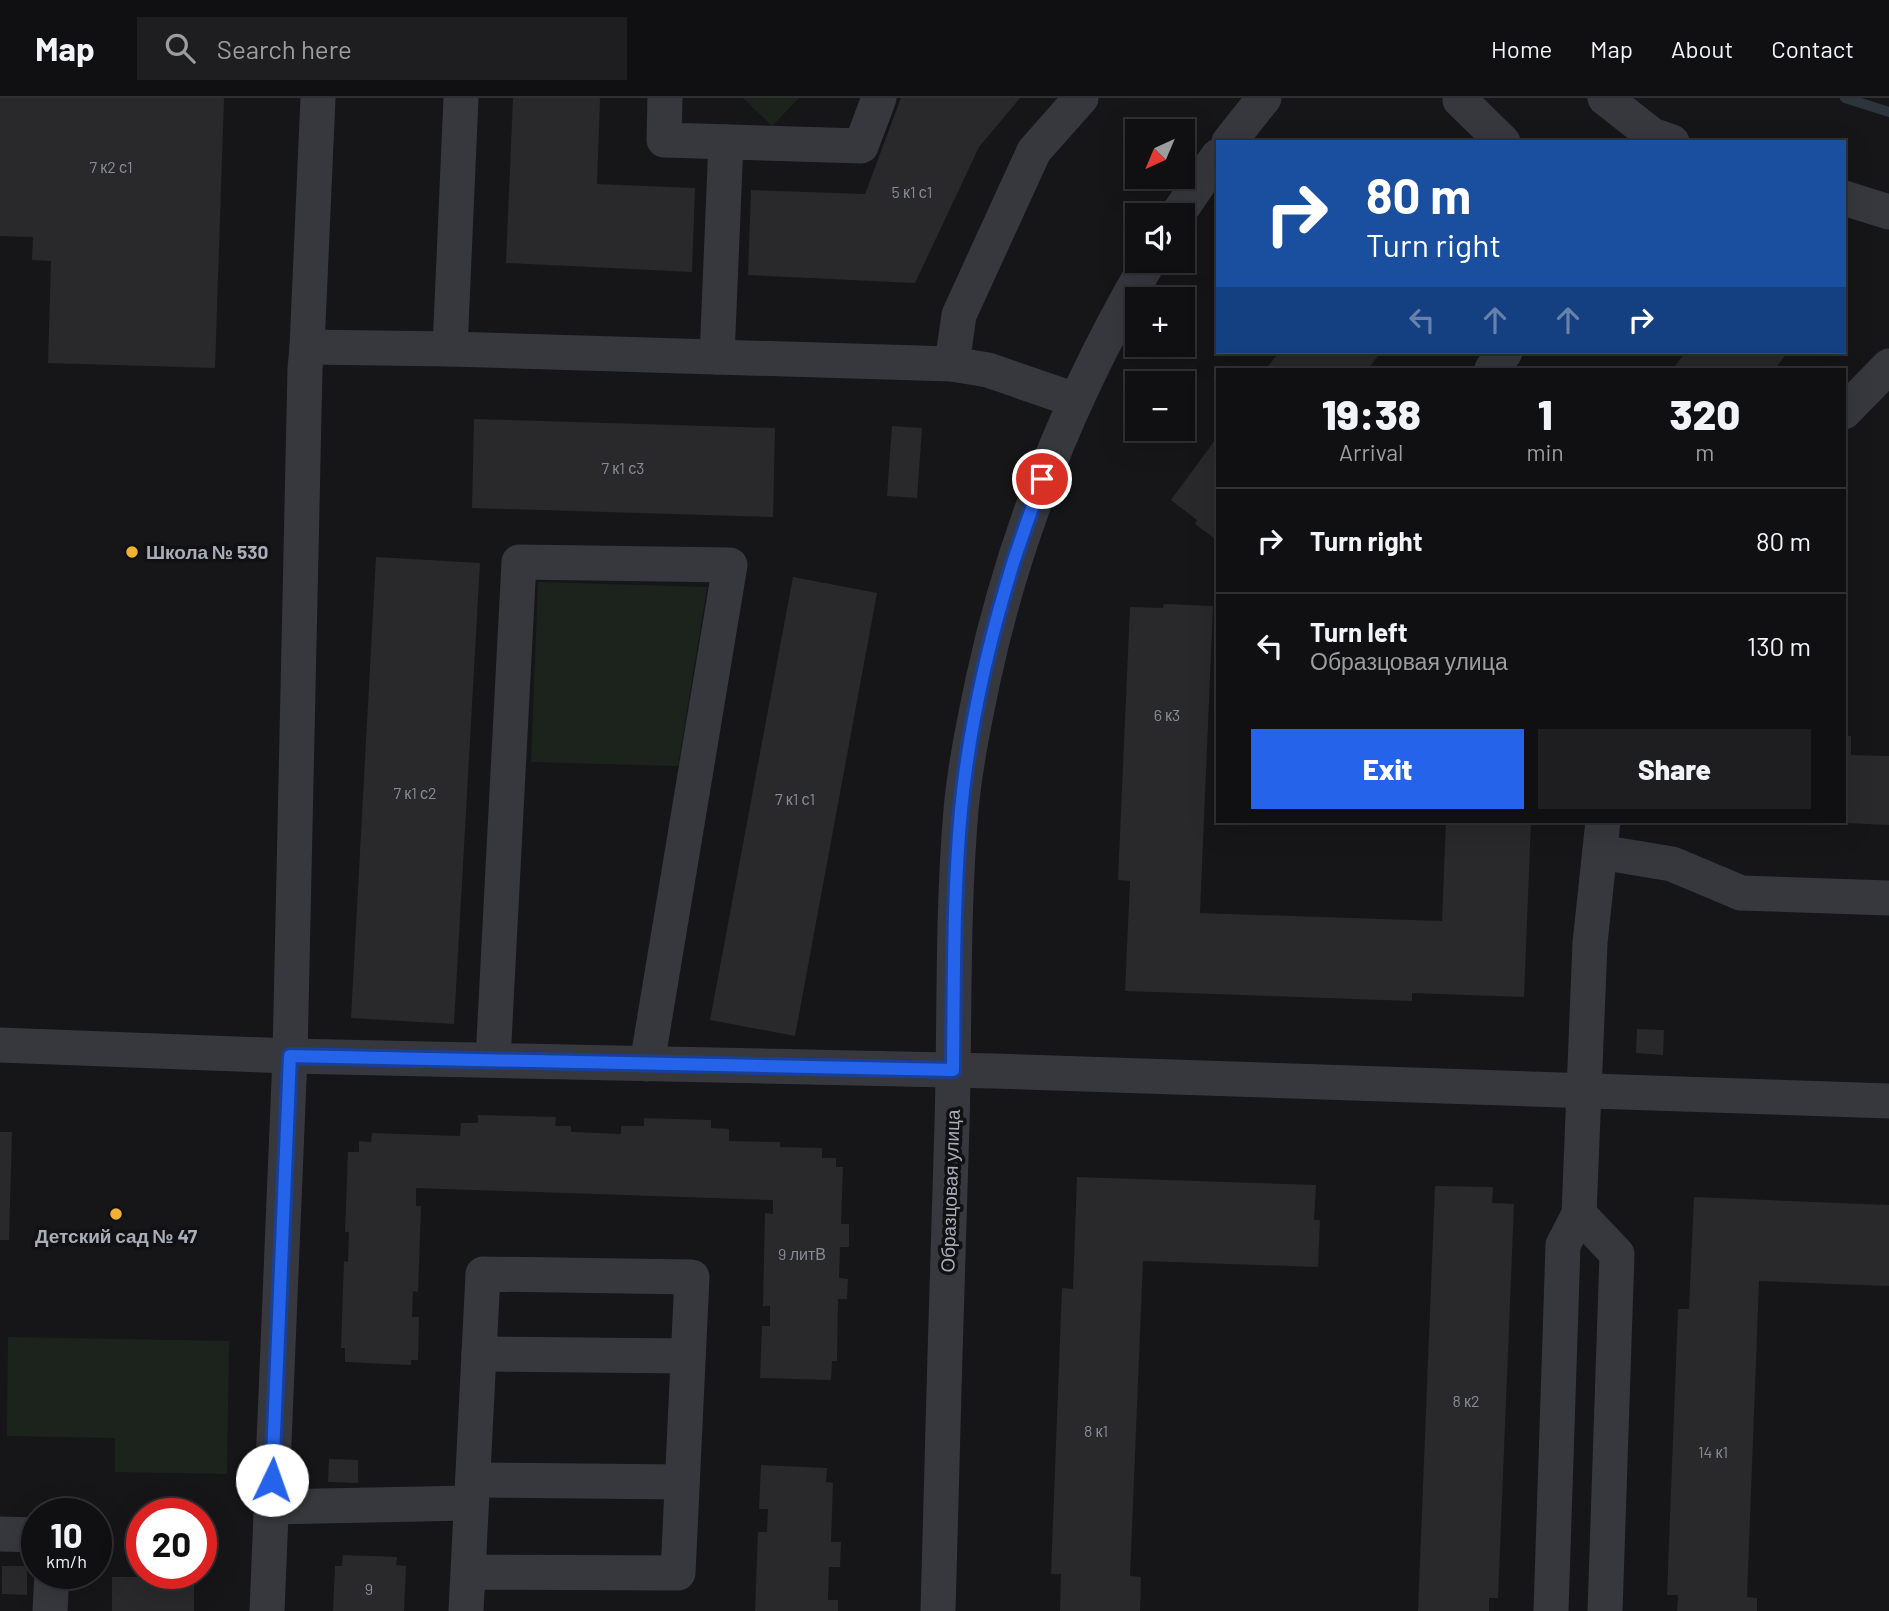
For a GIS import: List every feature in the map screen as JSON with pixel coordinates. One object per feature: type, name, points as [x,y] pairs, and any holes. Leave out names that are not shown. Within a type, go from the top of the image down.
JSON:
[{"type":"street","points":[[267,1611],[290,1056],[304,382],[318,98]]},
{"type":"street","points":[[450,349],[461,98]]},
{"type":"street","points":[[666,98],[664,140],[861,146],[879,98]]},
{"type":"street","points":[[952,364],[959,315],[1034,151],[1081,98]]},
{"type":"street","points":[[1231,140],[1264,98]]},
{"type":"street","points":[[1605,98],[1658,140]]},
{"type":"street","points":[[1460,100],[1501,140]]},
{"type":"street","points":[[717,357],[726,142]]},
{"type":"street","points":[[1185,203],[1216,159]]},
{"type":"street","points":[[1846,199],[1889,212]]},
{"type":"street","name":"Образцовая улица","points":[[938,1611],[956,891],[961,808],[973,728],[991,643],[1014,561],[1042,479],[1075,400],[1142,273]]},
{"type":"street","points":[[307,347],[952,364],[988,370],[1075,400]]},
{"type":"street","points":[[1493,368],[1503,354]]},
{"type":"street","points":[[1846,410],[1889,366]]},
{"type":"street","points":[[493,1060],[519,562],[730,565],[647,1064]]},
{"type":"street","points":[[1551,1611],[1563,1245],[1579,1214],[1590,943],[1602,836],[1741,893],[1889,898]]},
{"type":"street","points":[[0,1045],[290,1056],[953,1070],[1889,1101]]},
{"type":"street","points":[[1579,1214],[1617,1254],[1605,1611]]},
{"type":"street","points":[[466,1611],[482,1274],[692,1277],[678,1573],[468,1572]]},
{"type":"street","points":[[479,1353],[688,1356]]},
{"type":"street","points":[[271,1507],[472,1492],[682,1482]]},
{"type":"street","points":[[0,1534],[21,1535]]},
{"type":"street","points":[[50,1611],[51,1589]]},
{"type":"shaded area","points":[[743,98],[799,98],[772,126]]},
{"type":"shaded area","points":[[538,582],[707,587],[678,766],[531,762]]},
{"type":"shaded area","points":[[8,1337],[229,1341],[227,1474],[115,1472],[115,1438],[7,1436]]},
{"type":"building","points":[[0,98],[224,98],[215,368],[48,363],[51,261],[32,260],[33,237],[0,236]]},
{"type":"building","points":[[513,98],[600,98],[597,184],[695,188],[692,272],[506,263]]},
{"type":"building","points":[[901,98],[1020,98],[979,147],[915,283],[748,275],[751,190],[865,194]]},
{"type":"building","points":[[1277,354],[1379,354],[1369,368],[1267,368]]},
{"type":"building","points":[[1684,354],[1786,354],[1776,368],[1674,368]]},
{"type":"building","points":[[474,419],[775,428],[773,517],[472,508]]},
{"type":"building","points":[[892,426],[922,428],[917,498],[887,496]]},
{"type":"building","points":[[1216,439],[1216,540],[1195,524],[1197,520],[1171,500]]},
{"type":"building","points":[[376,557],[480,563],[454,1024],[351,1018]]},
{"type":"building","points":[[793,577],[877,593],[795,1036],[710,1020]]},
{"type":"building","points":[[1164,604],[1213,606],[1200,913],[1442,921],[1446,823],[1531,823],[1524,997],[1412,993],[1412,1001],[1125,991],[1130,881],[1118,880],[1130,607],[1163,608]]},
{"type":"building","points":[[1846,736],[1851,736],[1851,755],[1889,756],[1889,825],[1844,823]]},
{"type":"building","points":[[1637,1029],[1664,1030],[1663,1055],[1636,1053]]},
{"type":"building","points":[[478,1115],[556,1117],[555,1126],[571,1126],[571,1132],[621,1134],[621,1126],[644,1126],[644,1118],[711,1120],[711,1128],[729,1129],[729,1141],[780,1142],[780,1147],[822,1148],[822,1158],[836,1158],[836,1167],[843,1167],[841,1224],[849,1224],[849,1247],[840,1247],[839,1278],[848,1279],[847,1299],[838,1299],[837,1361],[832,1361],[831,1380],[760,1378],[762,1326],[770,1326],[770,1306],[763,1306],[765,1213],[773,1214],[773,1200],[416,1188],[416,1206],[421,1206],[418,1292],[413,1291],[412,1317],[419,1317],[418,1360],[411,1360],[411,1365],[345,1362],[345,1348],[341,1348],[344,1261],[348,1262],[349,1232],[345,1232],[348,1152],[359,1152],[359,1141],[371,1142],[372,1133],[460,1136],[461,1123],[478,1123]]},
{"type":"building","points":[[0,1132],[12,1132],[9,1240],[0,1240]]},
{"type":"building","points":[[1077,1177],[1316,1185],[1314,1220],[1320,1220],[1318,1267],[1143,1261],[1130,1576],[1141,1577],[1140,1611],[1060,1611],[1061,1574],[1051,1574],[1062,1288],[1073,1289]]},
{"type":"building","points":[[1435,1186],[1493,1187],[1492,1203],[1514,1204],[1498,1598],[1489,1598],[1489,1611],[1418,1611]]},
{"type":"building","points":[[1694,1197],[1889,1205],[1889,1286],[1759,1281],[1747,1597],[1757,1598],[1757,1611],[1677,1611],[1678,1595],[1667,1595],[1678,1309],[1689,1309]]},
{"type":"building","points":[[329,1459],[358,1460],[358,1483],[328,1482]]},
{"type":"building","points":[[761,1465],[827,1468],[826,1482],[833,1483],[831,1542],[841,1542],[840,1567],[829,1567],[828,1600],[838,1600],[838,1611],[755,1611],[758,1532],[767,1532],[768,1509],[759,1509]]},
{"type":"building","points":[[343,1555],[397,1557],[396,1565],[406,1566],[404,1611],[333,1611],[335,1566],[342,1566]]},
{"type":"building","points":[[2,1566],[21,1566],[21,1589],[27,1589],[27,1595],[2,1594]]},
{"type":"building","points":[[112,1577],[126,1577],[126,1589],[194,1589],[194,1611],[112,1611]]},
{"type":"waterway","points":[[1845,98],[1889,112]]},
{"type":"place","name":"Школа № 530","points":[[132,552]]},
{"type":"place","name":"Детский сад № 47","points":[[116,1214]]},
{"type":"route","points":[[272,1480],[290,1056],[953,1070],[956,891],[961,808],[973,728],[991,643],[1014,561],[1042,479]]}]
